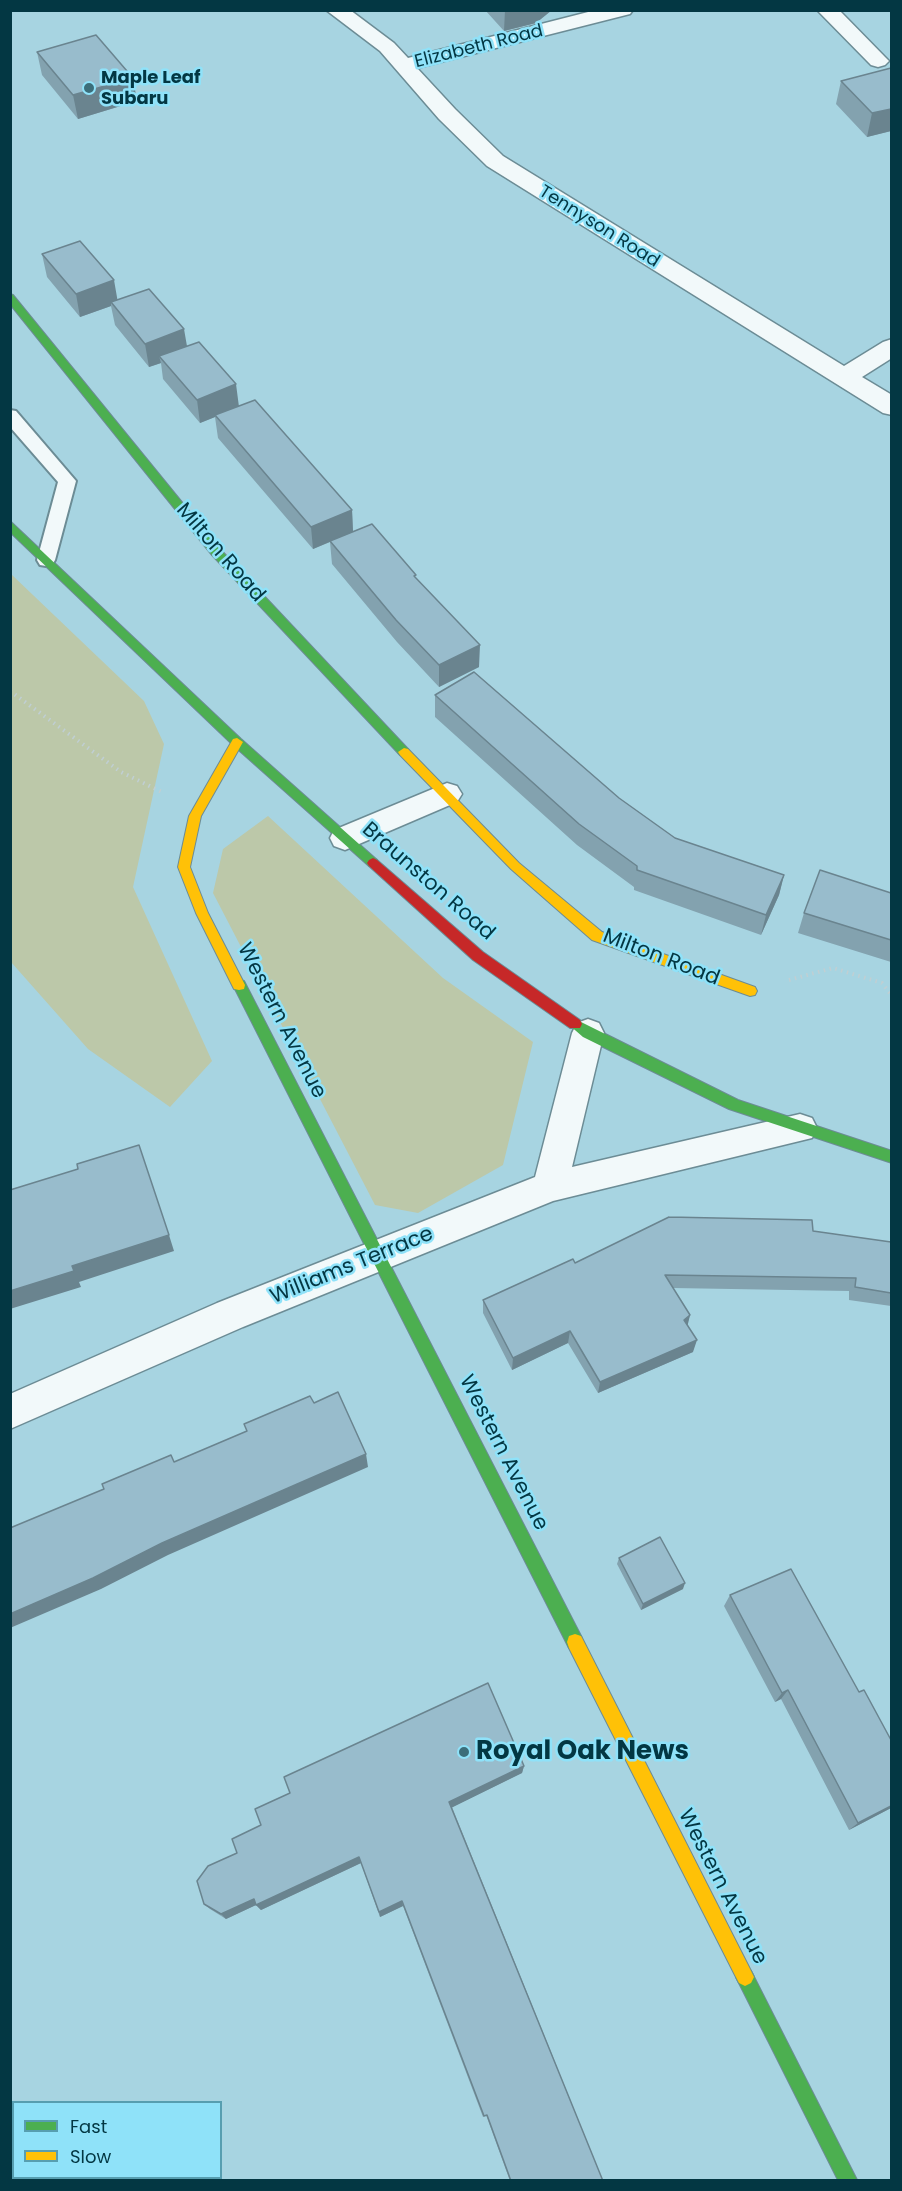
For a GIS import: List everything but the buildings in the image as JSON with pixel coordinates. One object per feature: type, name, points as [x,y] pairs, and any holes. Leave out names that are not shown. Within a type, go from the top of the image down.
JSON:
[{"type":"street","name":"Tennyson Road","points":[[336,10],[387,46],[447,114],[495,161],[891,407]]},
{"type":"street","name":"Elizabeth Road","points":[[404,66],[623,10]]},
{"type":"street","points":[[827,10],[878,61]]},
{"type":"street","name":"Milton Road","points":[[10,297],[216,552],[392,740],[515,866],[597,936],[750,991]]},
{"type":"street","points":[[844,377],[891,347]]},
{"type":"street","name":"Braunston Road","points":[[10,525],[237,742],[478,956],[588,1033],[734,1105],[891,1157]]},
{"type":"street","name":"Western Avenue","points":[[237,742],[195,816],[184,867],[202,913],[380,1256],[848,2181]]},
{"type":"street","points":[[345,838],[447,794]]},
{"type":"street","points":[[550,1187],[588,1033]]},
{"type":"street","name":"Williams Terrace","points":[[10,1412],[230,1315],[550,1187],[800,1128]]},
{"type":"lane","points":[[10,415],[66,481],[46,560]]},
{"type":"path","points":[[10,691],[121,772],[198,810]]},
{"type":"path","points":[[750,991],[833,968],[882,983],[891,996]]},
{"type":"green space","points":[[11,574],[144,701],[164,744],[133,887],[212,1061],[170,1107],[88,1049],[11,962]]},
{"type":"green space","points":[[268,816],[443,978],[533,1042],[503,1165],[418,1213],[375,1205],[213,893],[223,849]]},
{"type":"traffic: fast","points":[[10,297],[216,552],[404,752]]},
{"type":"traffic: fast","points":[[10,525],[237,742],[373,863]]},
{"type":"traffic: fast","points":[[239,985],[575,1642]]},
{"type":"traffic: fast","points":[[575,1024],[588,1033],[734,1105],[892,1157]]},
{"type":"traffic: fast","points":[[745,1977],[848,2180]]},
{"type":"traffic: slow","points":[[237,742],[195,816],[184,867],[202,913],[239,985]]},
{"type":"traffic: slow","points":[[404,752],[515,866],[597,936],[750,991]]},
{"type":"traffic: slow","points":[[575,1642],[745,1977]]},
{"type":"traffic: jam","points":[[373,863],[478,956],[575,1024]]},
{"type":"place","name":"Maple Leaf Subaru","points":[[89,88]]},
{"type":"place","name":"Royal Oak News","points":[[464,1752]]}]
